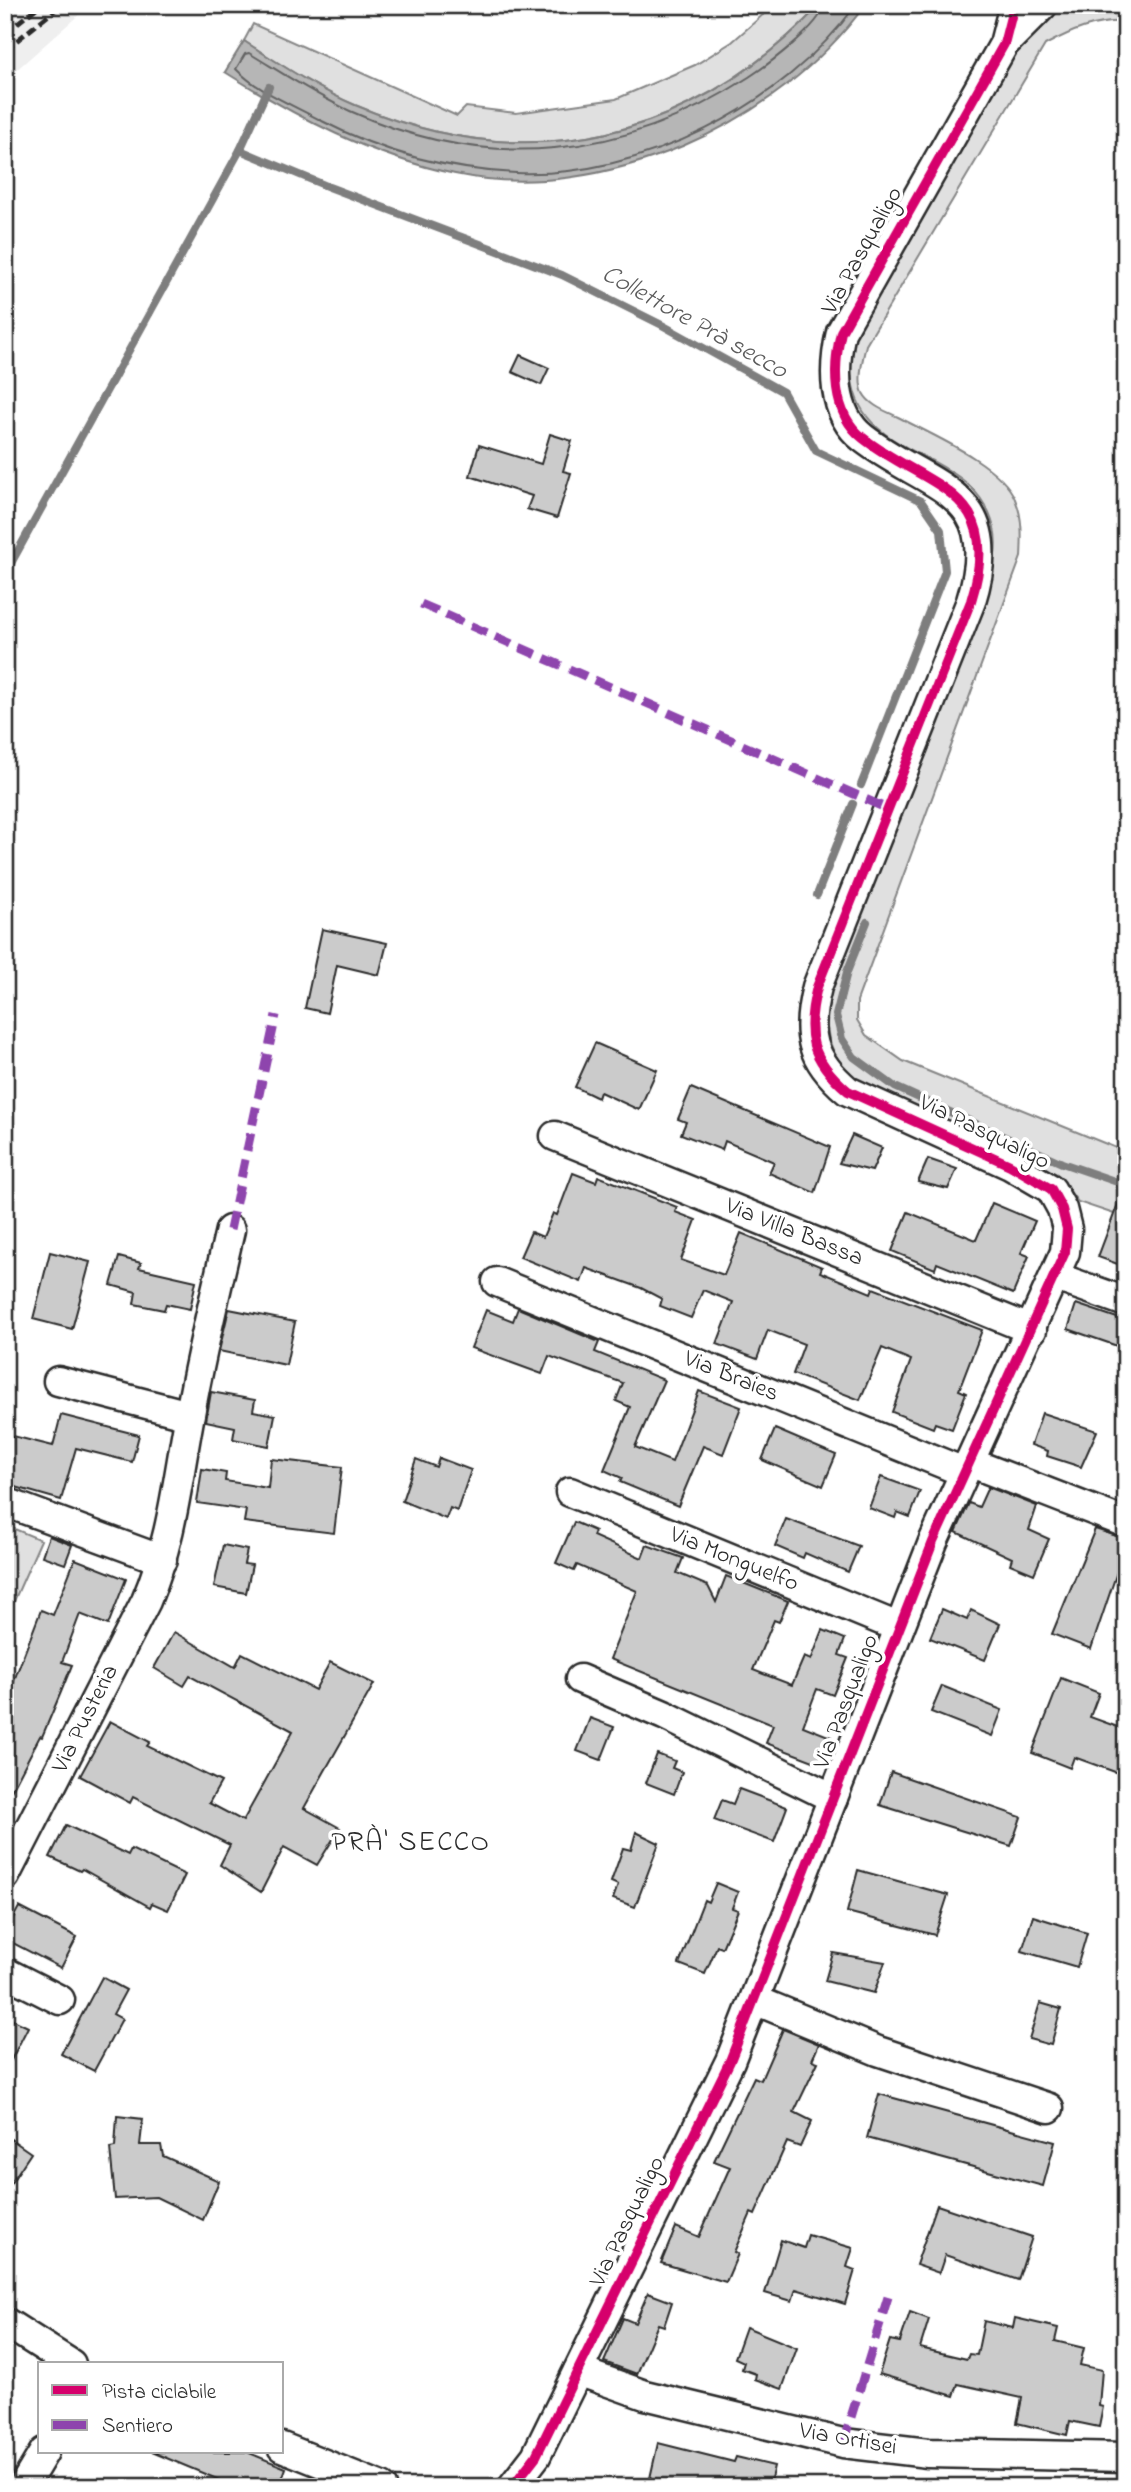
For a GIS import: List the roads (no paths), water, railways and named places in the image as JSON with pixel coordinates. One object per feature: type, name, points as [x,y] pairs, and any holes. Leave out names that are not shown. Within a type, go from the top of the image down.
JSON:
[{"type":"street","name":"Via Pasqualigo","points":[[512,2487],[536,2456],[730,2061],[898,1627],[1065,1252],[1067,1229],[1062,1209],[1051,1189],[1010,1165],[848,1091],[822,1065],[810,1032],[817,987],[971,601],[978,579],[980,554],[977,533],[958,499],[940,483],[861,437],[848,420],[838,396],[837,351],[841,332],[1004,44],[1014,5]]},
{"type":"street","name":"Via Pasqualigo","points":[[1004,44],[1043,5]]},
{"type":"street","name":"Via Villa Bassa","points":[[555,1136],[1032,1330]]},
{"type":"street","name":"Via Pusteria","points":[[5,1876],[146,1601],[162,1560],[173,1522],[189,1415],[230,1230]]},
{"type":"street","points":[[1056,1277],[1126,1302]]},
{"type":"street","name":"Via Braies","points":[[497,1282],[967,1467],[1126,1523]]},
{"type":"street","points":[[58,1381],[189,1415]]},
{"type":"street","name":"Via Monguelfo","points":[[570,1492],[898,1627]]},
{"type":"street","points":[[5,1502],[162,1560]]},
{"type":"street","name":"Via Pasqualigo","points":[[580,1679],[664,1715],[833,1798]]},
{"type":"street","points":[[5,1972],[60,2000]]},
{"type":"street","points":[[755,2000],[878,2051],[1049,2108]]},
{"type":"street","points":[[5,2322],[68,2362]]},
{"type":"street","name":"Via Ortisei","points":[[578,2371],[645,2395],[843,2443],[928,2453],[1126,2457]]},
{"type":"street","points":[[284,2448],[382,2487]]},
{"type":"street","points":[[23,2487],[43,2454]]},
{"type":"water","points":[[820,5],[865,5],[829,48],[785,86],[737,119],[683,146],[627,166],[569,177],[512,181],[455,174],[393,157],[307,120],[225,72],[244,41],[298,75],[355,105],[420,128],[483,140],[545,142],[604,134],[662,116],[717,88],[770,51]]},
{"type":"waterway","name":"Collettore Prà secco","points":[[269,87],[240,150],[329,187],[562,275],[662,325],[783,392],[816,451],[921,501],[941,530],[945,571],[861,785]]},
{"type":"waterway","points":[[5,574],[240,150]]},
{"type":"waterway","name":"Collettore Prà secco","points":[[817,895],[853,804]]},
{"type":"waterway","name":"Collettore Prà secco","points":[[867,922],[847,972],[836,1015],[842,1039],[854,1057],[895,1087],[1062,1163],[1126,1185]]},
{"type":"railway","points":[[5,33],[40,5]]},
{"type":"railway","points":[[5,50],[61,5]]},
{"type":"district","name":"PRÀ' SECCO","points":[[411,1843]]}]
